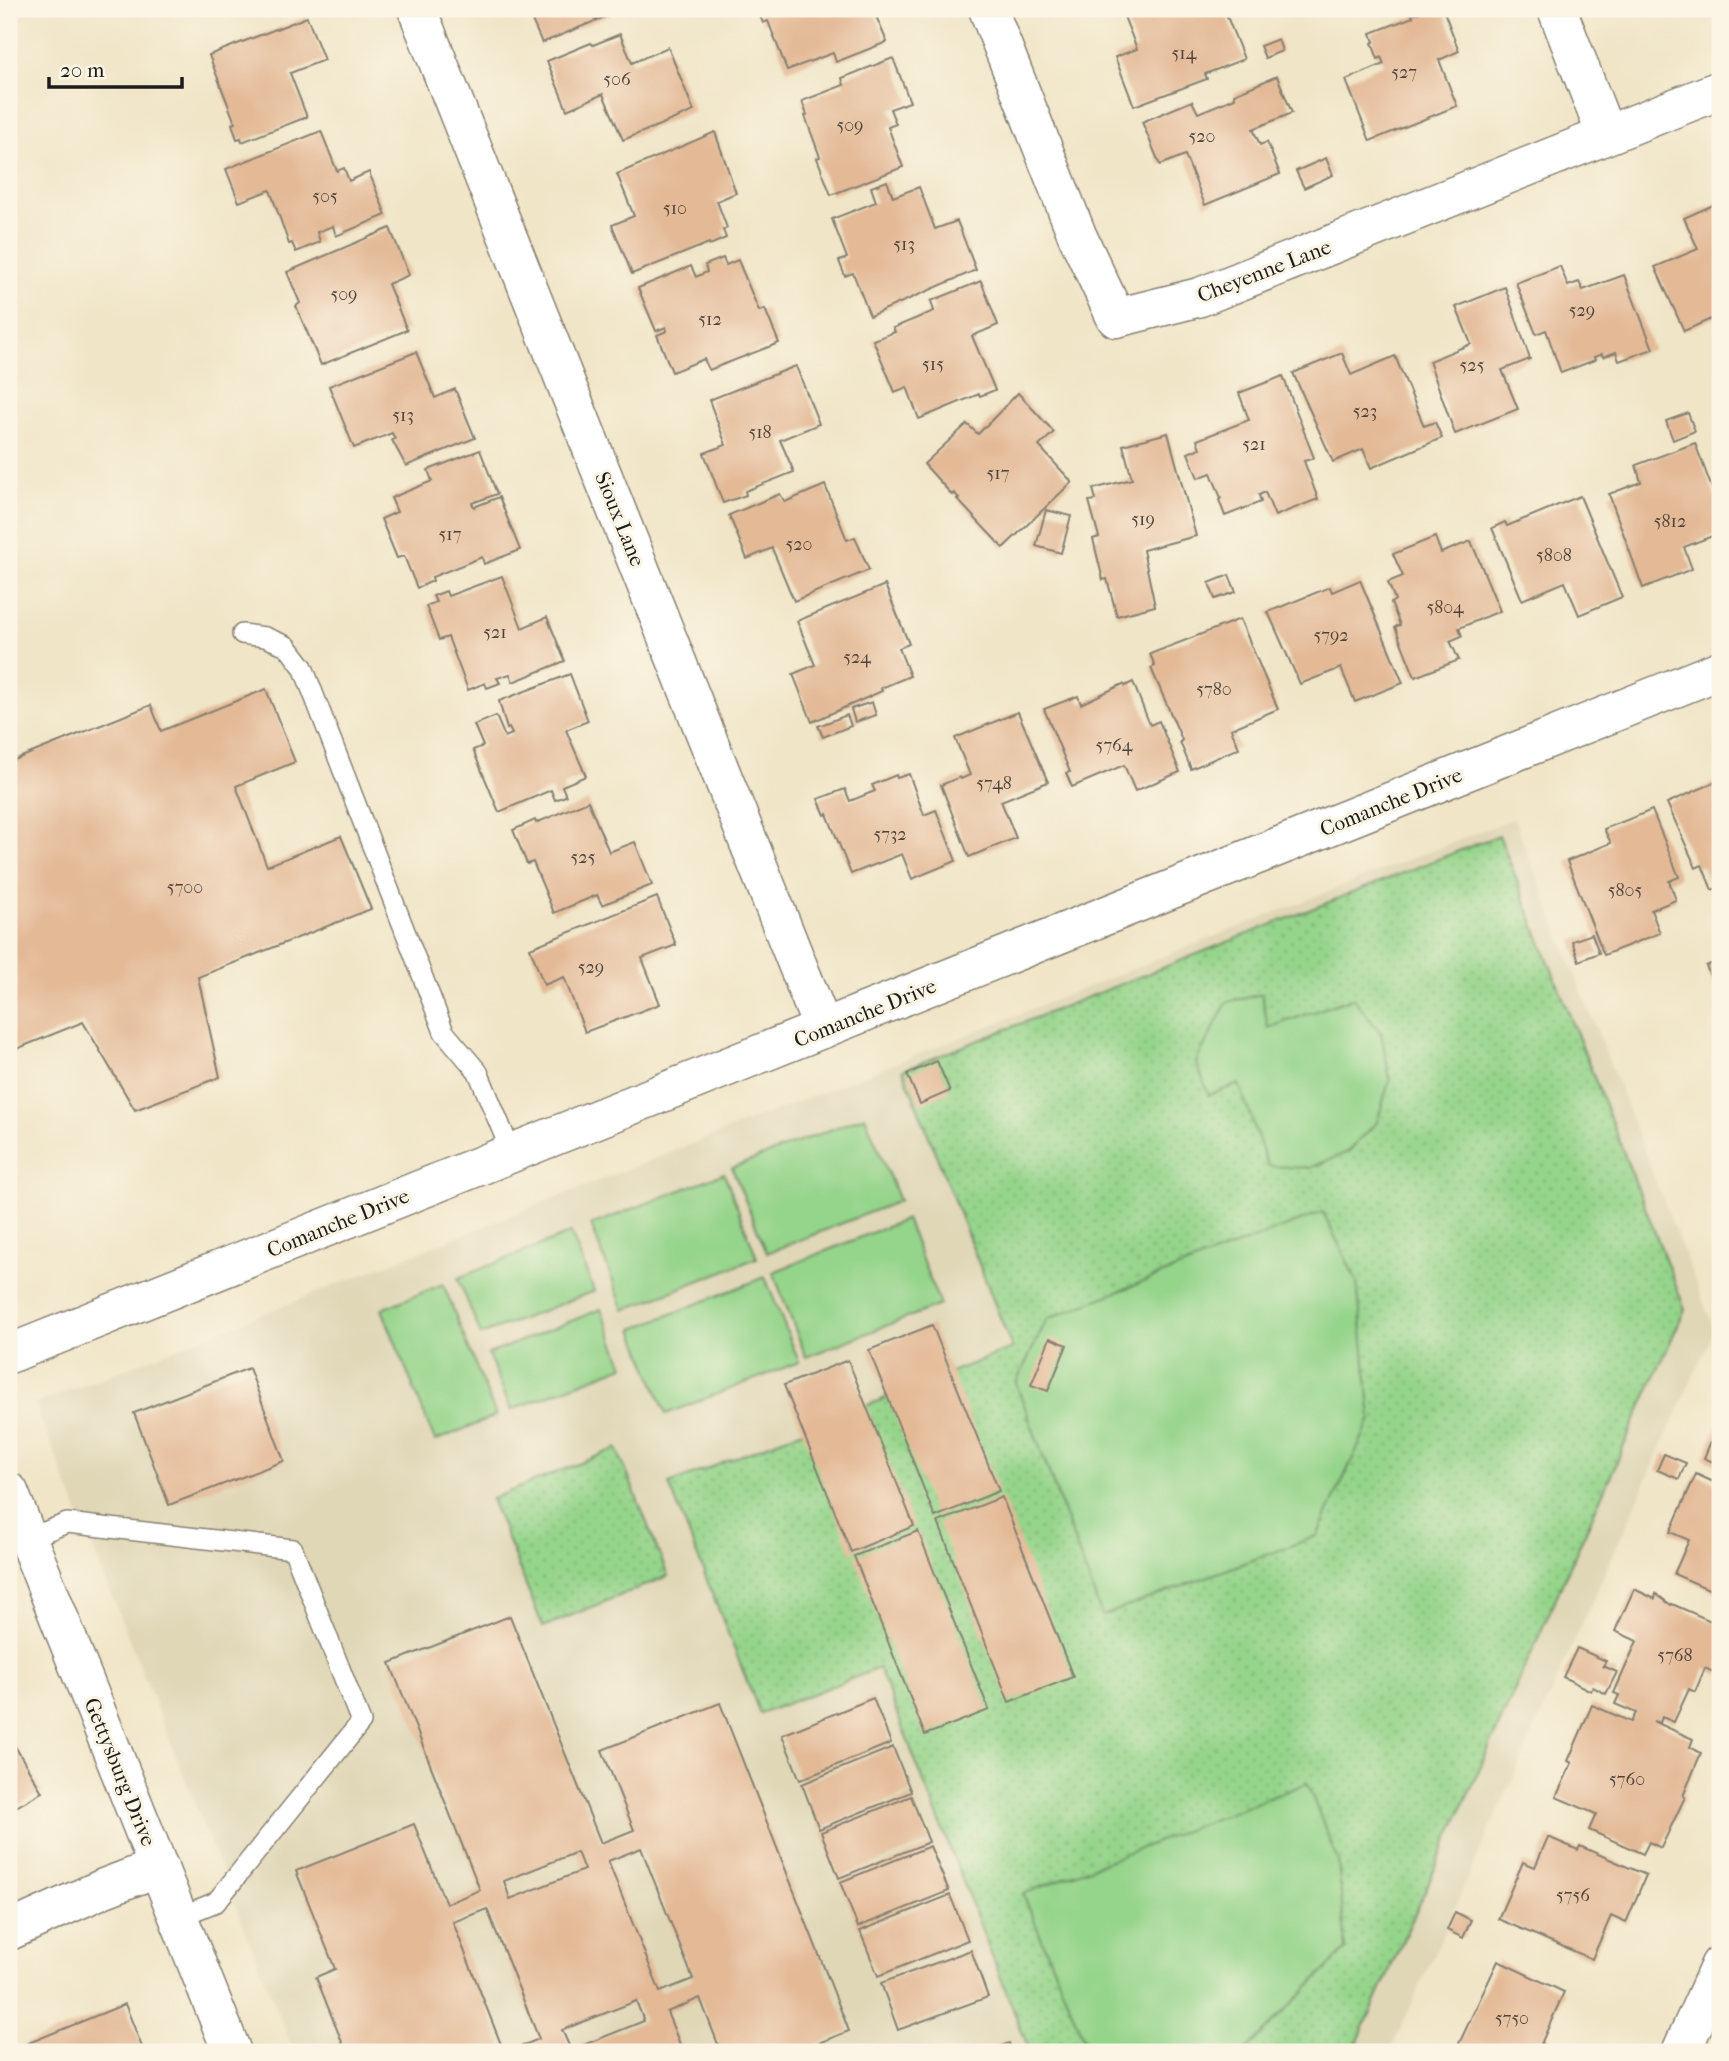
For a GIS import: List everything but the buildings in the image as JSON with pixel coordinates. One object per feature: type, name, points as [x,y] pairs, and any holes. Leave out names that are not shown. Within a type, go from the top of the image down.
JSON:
[{"type":"street","name":"Sioux Lane","points":[[417,9],[823,1029]]},
{"type":"street","name":"Cheyenne Lane","points":[[988,9],[1077,235],[1116,318],[1200,297],[1720,90]]},
{"type":"street","points":[[1557,9],[1606,135]]},
{"type":"street","name":"Comanche Drive","points":[[9,1354],[1720,670]]},
{"type":"street","name":"Gettysburg Drive","points":[[9,1492],[232,2052]]},
{"type":"street","points":[[9,1931],[104,1888],[159,1867]]},
{"type":"street","points":[[1681,2052],[1720,1965]]},
{"type":"lane","points":[[242,634],[265,637],[287,646],[303,667],[443,1032],[478,1072],[512,1154]]},
{"type":"lane","points":[[27,1539],[67,1523],[293,1549],[361,1723],[216,1902],[178,1917]]},
{"type":"shaded area","points":[[1514,818],[1714,1330],[1390,2052],[294,2052],[35,1404]]},
{"type":"green space","points":[[1499,835],[1685,1309],[1353,2052],[1030,2052],[879,1668],[760,1714],[669,1484],[1012,1348],[903,1070]]},
{"type":"green space","points":[[1262,994],[1268,1028],[1353,998],[1381,1033],[1390,1078],[1377,1122],[1348,1152],[1309,1168],[1268,1166],[1239,1084],[1209,1095],[1196,1062],[1227,1002]]},
{"type":"green space","points":[[865,1116],[899,1201],[767,1253],[732,1168]]},
{"type":"green space","points":[[724,1173],[757,1258],[624,1310],[591,1225]]},
{"type":"green space","points":[[1323,1212],[1357,1282],[1371,1419],[1317,1536],[1102,1616],[1016,1383],[1047,1319]]},
{"type":"green space","points":[[906,1219],[940,1305],[806,1357],[773,1272]]},
{"type":"green space","points":[[571,1233],[594,1291],[481,1335],[458,1278]]},
{"type":"green space","points":[[765,1277],[799,1362],[666,1414],[633,1329]]},
{"type":"green space","points":[[443,1284],[496,1416],[435,1441],[382,1309]]},
{"type":"green space","points":[[601,1309],[624,1366],[511,1410],[488,1354]]},
{"type":"green space","points":[[617,1448],[668,1576],[543,1627],[491,1499]]},
{"type":"green space","points":[[1307,1783],[1338,1861],[1346,1949],[1244,2052],[1089,2052],[1023,1894]]}]
